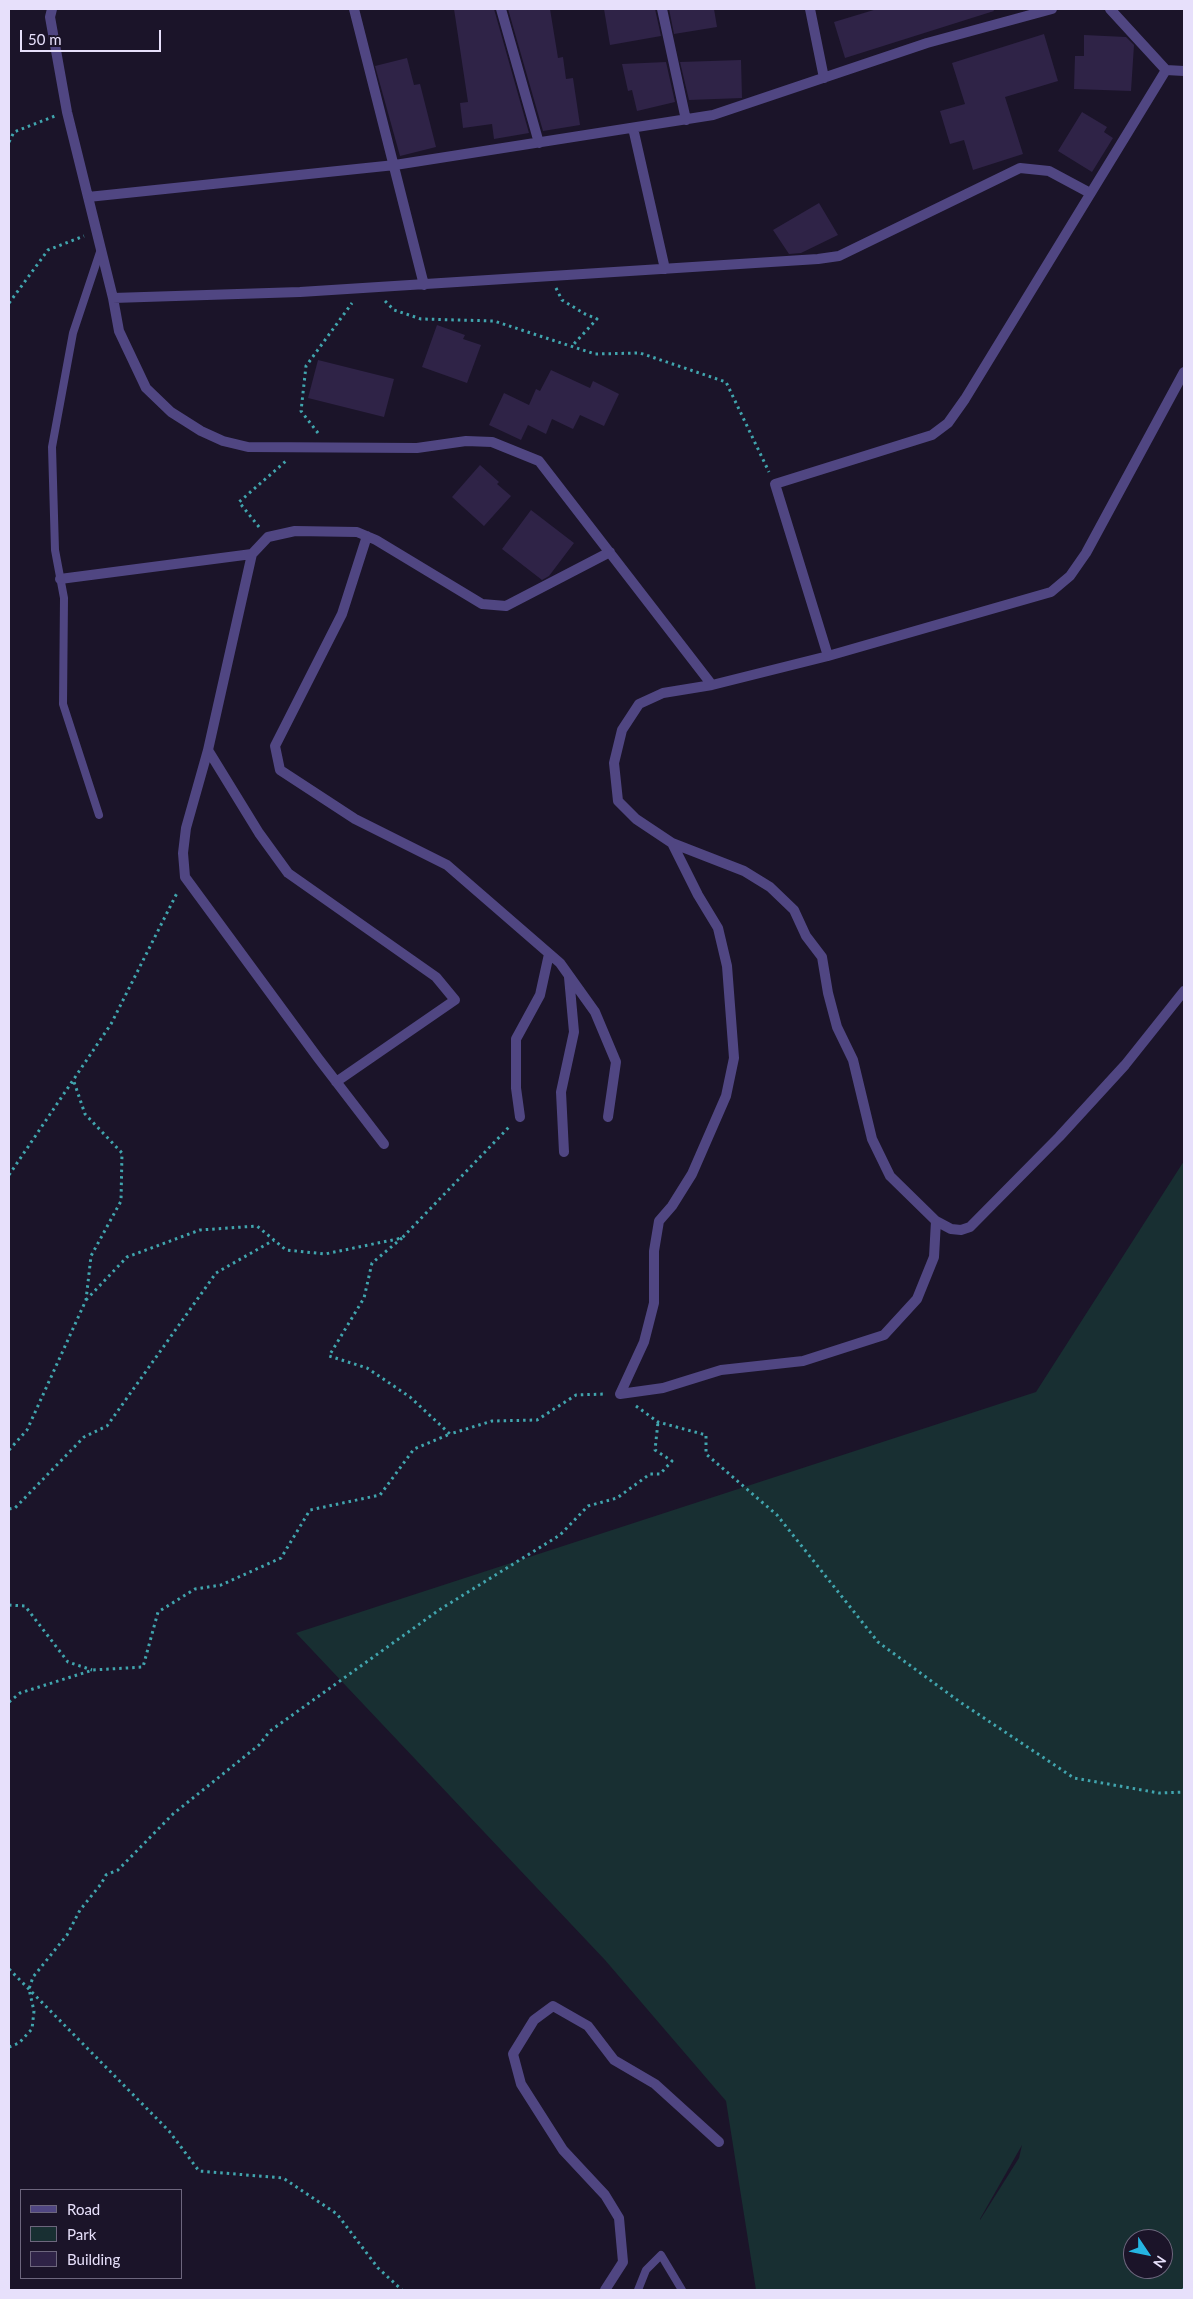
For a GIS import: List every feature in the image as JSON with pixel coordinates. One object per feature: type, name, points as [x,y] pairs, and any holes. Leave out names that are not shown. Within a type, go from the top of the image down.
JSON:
[{"type":"street","points":[[52,9],[50,17],[67,112],[113,298],[119,331],[146,388],[171,412],[201,431],[223,441],[248,447],[417,448],[466,441],[492,442],[539,462],[712,686]]},
{"type":"street","points":[[354,9],[424,285]]},
{"type":"street","points":[[501,9],[539,143]]},
{"type":"street","points":[[662,9],[686,120]]},
{"type":"street","points":[[810,9],[824,78]]},
{"type":"street","points":[[88,197],[395,165],[713,115],[927,43],[1052,9]]},
{"type":"street","points":[[1110,9],[1166,70],[1184,71]]},
{"type":"street","points":[[828,656],[775,484],[932,435],[948,423],[965,400],[1166,70]]},
{"type":"street","points":[[633,128],[665,269]]},
{"type":"street","points":[[113,298],[424,285],[818,259],[839,256],[1020,168],[1049,171],[1090,193]]},
{"type":"street","points":[[1184,372],[1086,553],[1070,576],[1051,592],[828,656],[712,686],[663,693],[639,704],[622,730],[614,763],[618,801],[636,819],[672,843],[744,871],[770,887],[794,910],[806,936],[822,957],[828,993],[837,1027],[853,1060],[872,1139],[890,1176],[936,1220],[951,1229],[961,1230],[970,1227],[1125,1065],[1184,991]]},
{"type":"street","points":[[384,1144],[185,877],[182,853],[186,828],[208,750],[252,554],[268,537],[295,531],[357,532],[367,536],[482,604],[506,606],[610,552]]},
{"type":"street","points":[[367,536],[342,614],[275,746],[280,770],[355,819],[447,865],[560,963],[595,1012],[616,1062],[608,1117]]},
{"type":"street","points":[[60,579],[252,554]]},
{"type":"street","points":[[208,750],[259,833],[288,873],[436,977],[455,1000],[336,1082]]},
{"type":"street","points":[[620,1394],[644,1342],[654,1303],[654,1251],[659,1221],[672,1206],[692,1174],[726,1096],[734,1058],[727,966],[718,928],[698,895],[672,843]]},
{"type":"street","points":[[520,1117],[516,1088],[516,1039],[540,994],[549,954]]},
{"type":"street","points":[[564,1152],[561,1092],[574,1032],[569,976]]},
{"type":"street","points":[[620,1394],[663,1388],[721,1370],[803,1361],[884,1335],[917,1299],[934,1257],[936,1220]]},
{"type":"street","points":[[605,2290],[623,2262],[619,2218],[605,2195],[563,2150],[521,2084],[513,2054],[534,2020],[554,2006],[588,2026],[614,2060],[655,2084],[719,2142]]},
{"type":"lane","points":[[99,815],[63,704],[64,598],[55,550],[52,447],[73,333],[101,249]]},
{"type":"lane","points":[[638,2290],[646,2270],[661,2255],[682,2290]]},
{"type":"path","points":[[9,142],[14,132],[67,112]]},
{"type":"path","points":[[9,303],[48,250],[96,231]]},
{"type":"path","points":[[550,276],[562,300],[597,319],[572,347]]},
{"type":"path","points":[[330,447],[301,411],[306,366],[367,288],[394,310],[421,319],[494,320],[595,354],[640,353],[726,382],[775,484]]},
{"type":"path","points":[[268,537],[239,502],[301,447]]},
{"type":"path","points":[[9,1175],[111,1024],[185,877]]},
{"type":"path","points":[[9,1450],[27,1430],[86,1300],[91,1256],[121,1201],[122,1153],[85,1114],[73,1079]]},
{"type":"path","points":[[450,1434],[410,1396],[366,1368],[329,1356],[364,1298],[372,1263],[402,1238],[520,1117]]},
{"type":"path","points":[[86,1300],[127,1258],[200,1230],[257,1226],[286,1250],[325,1254],[402,1238]]},
{"type":"path","points":[[9,1509],[15,1508],[84,1437],[107,1426],[216,1273],[274,1240]]},
{"type":"path","points":[[9,1702],[20,1693],[93,1670],[143,1667],[158,1612],[195,1589],[221,1585],[282,1558],[310,1510],[380,1495],[414,1449],[450,1434],[492,1421],[537,1420],[576,1395],[620,1394],[658,1422],[706,1435],[706,1454],[777,1515],[878,1642],[960,1702],[1074,1778],[1159,1793],[1184,1792]]},
{"type":"path","points":[[9,2047],[19,2042],[32,2029],[34,2010],[29,1989],[33,1977],[67,1934],[80,1910],[106,1875],[118,1870],[173,1814],[259,1745],[270,1731],[439,1610],[560,1535],[588,1506],[617,1498],[650,1474],[660,1474],[672,1461],[655,1450],[658,1422]]},
{"type":"path","points":[[9,1605],[25,1606],[68,1662],[93,1670]]},
{"type":"path","points":[[9,1969],[169,2131],[199,2171],[282,2178],[337,2214],[378,2268],[402,2290]]},
{"type":"green space","points":[[1184,1161],[1184,2290],[756,2290],[726,2101],[605,1960],[296,1633],[1036,1392]],"holes":[[[1022,2145],[1019,2158],[980,2220]]]},
{"type":"building","points":[[454,9],[494,9],[529,133],[494,139],[492,124],[463,128],[460,103],[468,102]]},
{"type":"building","points":[[508,9],[550,9],[558,58],[563,57],[566,79],[573,78],[580,125],[543,131]]},
{"type":"building","points":[[604,9],[655,9],[661,36],[610,45]]},
{"type":"building","points":[[669,9],[714,9],[717,27],[674,34]]},
{"type":"building","points":[[877,9],[993,9],[994,11],[845,58],[834,22]]},
{"type":"building","points":[[1044,34],[1058,81],[1005,97],[1023,154],[973,170],[964,140],[950,144],[940,111],[965,104],[952,63]]},
{"type":"building","points":[[1084,35],[1126,37],[1134,45],[1131,91],[1074,89],[1075,56],[1084,56]]},
{"type":"building","points":[[407,58],[414,85],[420,84],[436,147],[400,156],[375,66]]},
{"type":"building","points":[[741,60],[742,98],[689,100],[680,62]]},
{"type":"building","points":[[666,62],[675,102],[637,111],[632,90],[628,91],[622,64]]},
{"type":"building","points":[[1082,112],[1107,127],[1104,132],[1113,138],[1092,172],[1058,151]]},
{"type":"building","points":[[819,203],[838,235],[801,253],[789,254],[773,230]]},
{"type":"building","points":[[437,325],[465,335],[463,339],[481,345],[467,383],[422,367]]},
{"type":"building","points":[[318,360],[394,379],[384,417],[308,398]]},
{"type":"building","points":[[551,370],[590,388],[593,381],[619,394],[604,426],[580,415],[573,429],[552,419],[546,434],[528,425],[521,440],[489,425],[504,393],[529,405],[536,389],[540,391]]},
{"type":"building","points":[[480,465],[511,496],[484,526],[452,497]]},
{"type":"building","points":[[531,510],[574,543],[549,576],[542,580],[502,549]]}]
